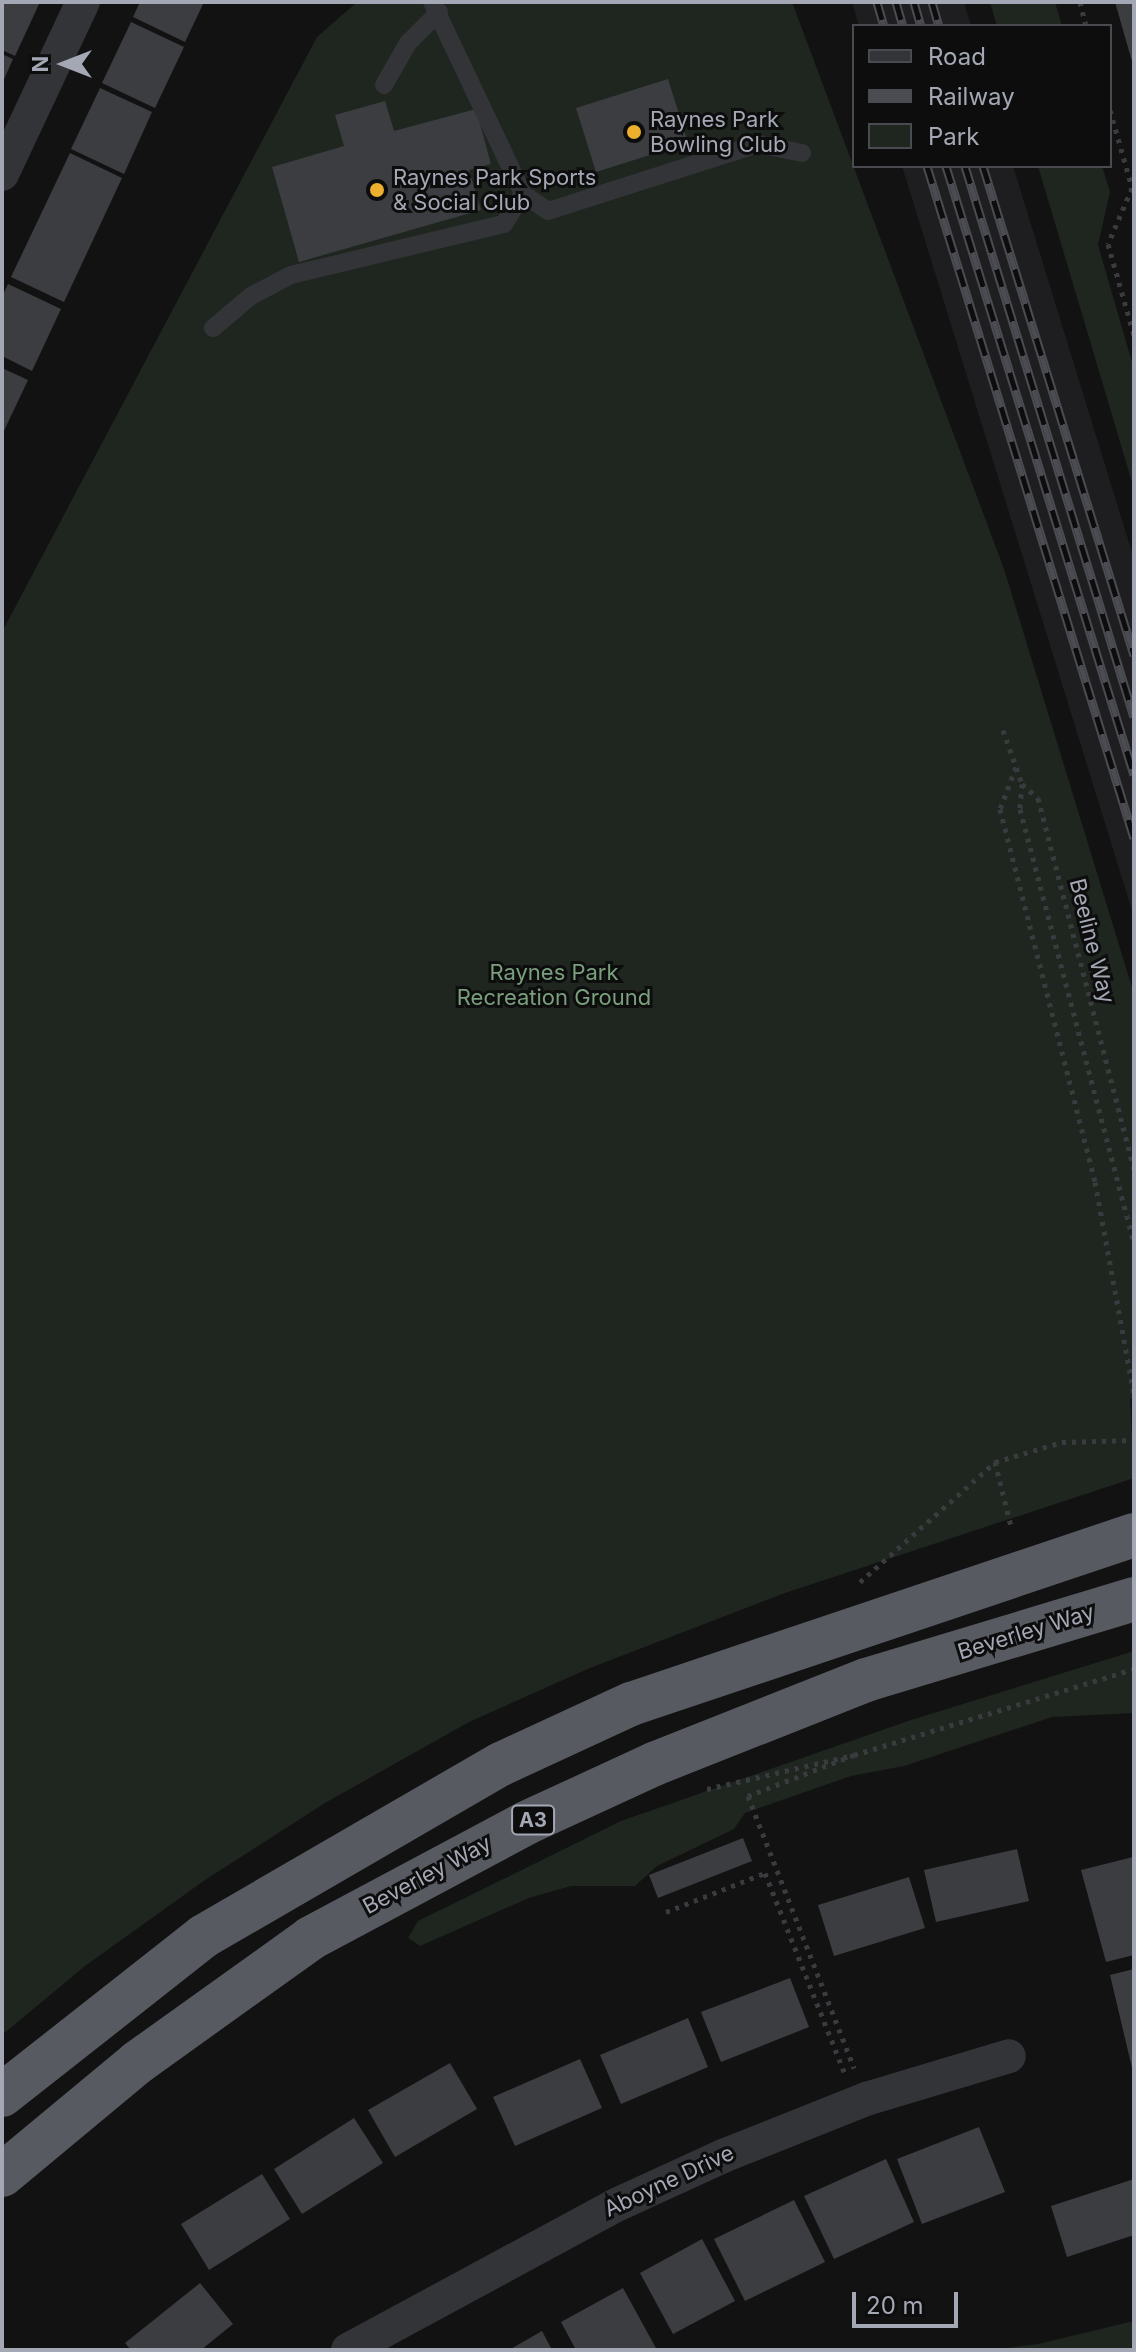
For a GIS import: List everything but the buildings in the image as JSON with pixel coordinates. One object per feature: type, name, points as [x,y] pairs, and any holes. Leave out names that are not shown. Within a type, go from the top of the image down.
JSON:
[{"type":"highway","points":[[2,2095],[204,1936],[501,1764],[631,1704],[1134,1535]]},
{"type":"highway","name":"Beverley Way","points":[[2,2175],[138,2062],[311,1938],[514,1830],[654,1764],[866,1680],[1134,1599]]},
{"type":"street","points":[[2,174],[83,2]]},
{"type":"street","name":"Aboyne Drive","points":[[348,2350],[614,2206],[861,2100],[1009,2056]]},
{"type":"lane","points":[[384,85],[408,43],[436,7],[523,194],[548,211],[758,144],[802,153]]},
{"type":"lane","points":[[213,328],[251,296],[291,275],[504,224],[523,194]]},
{"type":"path","points":[[1080,2],[1086,24]]},
{"type":"path","points":[[1112,117],[1132,188],[1108,244],[1134,335]]},
{"type":"path","name":"Beeline Way","points":[[1003,730],[1022,784],[1038,798],[1134,1169]]},
{"type":"path","points":[[1016,767],[1000,809],[1095,1182],[1134,1394]]},
{"type":"path","points":[[1022,784],[1020,809],[1134,1243]]},
{"type":"path","points":[[860,1582],[995,1462],[1062,1442],[1134,1440]]},
{"type":"path","points":[[995,1462],[1012,1530]]},
{"type":"path","points":[[691,1793],[854,1755],[1134,1669]]},
{"type":"path","points":[[854,1755],[748,1796],[861,2100]]},
{"type":"path","points":[[666,1912],[765,1873],[861,2100]]},
{"type":"shaded area","points":[[852,2],[964,2],[970,24],[858,24]]},
{"type":"shaded area","points":[[903,168],[1014,168],[1134,559],[1134,917]]},
{"type":"green space","name":"Raynes Park Recreation Ground","points":[[357,2],[792,2],[1004,569],[1134,994],[1134,1397],[1130,1399],[1134,1478],[785,1593],[590,1668],[469,1722],[325,1803],[205,1880],[85,1966],[2,2035],[2,632],[317,37]]},
{"type":"green space","points":[[990,2],[1055,2],[1061,24],[996,24]]},
{"type":"green space","points":[[1039,168],[1103,168],[1110,192],[1098,245],[1134,369],[1134,489]]},
{"type":"green space","points":[[1134,1651],[1134,1713],[1052,1717],[904,1766],[851,1776],[745,1813],[734,1829],[657,1866],[635,1886],[571,1886],[529,1898],[420,1946],[408,1938],[418,1921],[621,1821],[911,1720]]},
{"type":"green space","points":[[1134,2321],[1134,2350],[990,2350],[1038,2344]]},
{"type":"railway","points":[[877,2],[883,24]]},
{"type":"railway","points":[[896,2],[902,24]]},
{"type":"railway","points":[[914,2],[920,24]]},
{"type":"railway","points":[[932,2],[938,24]]},
{"type":"railway","points":[[928,168],[1134,838]]},
{"type":"railway","points":[[947,168],[1134,775]]},
{"type":"railway","points":[[966,168],[1134,717]]},
{"type":"railway","points":[[984,168],[1134,655]]},
{"type":"place","name":"Raynes Park Bowling Club","points":[[634,132]]},
{"type":"place","name":"Raynes Park Sports & Social Club","points":[[377,190]]}]
